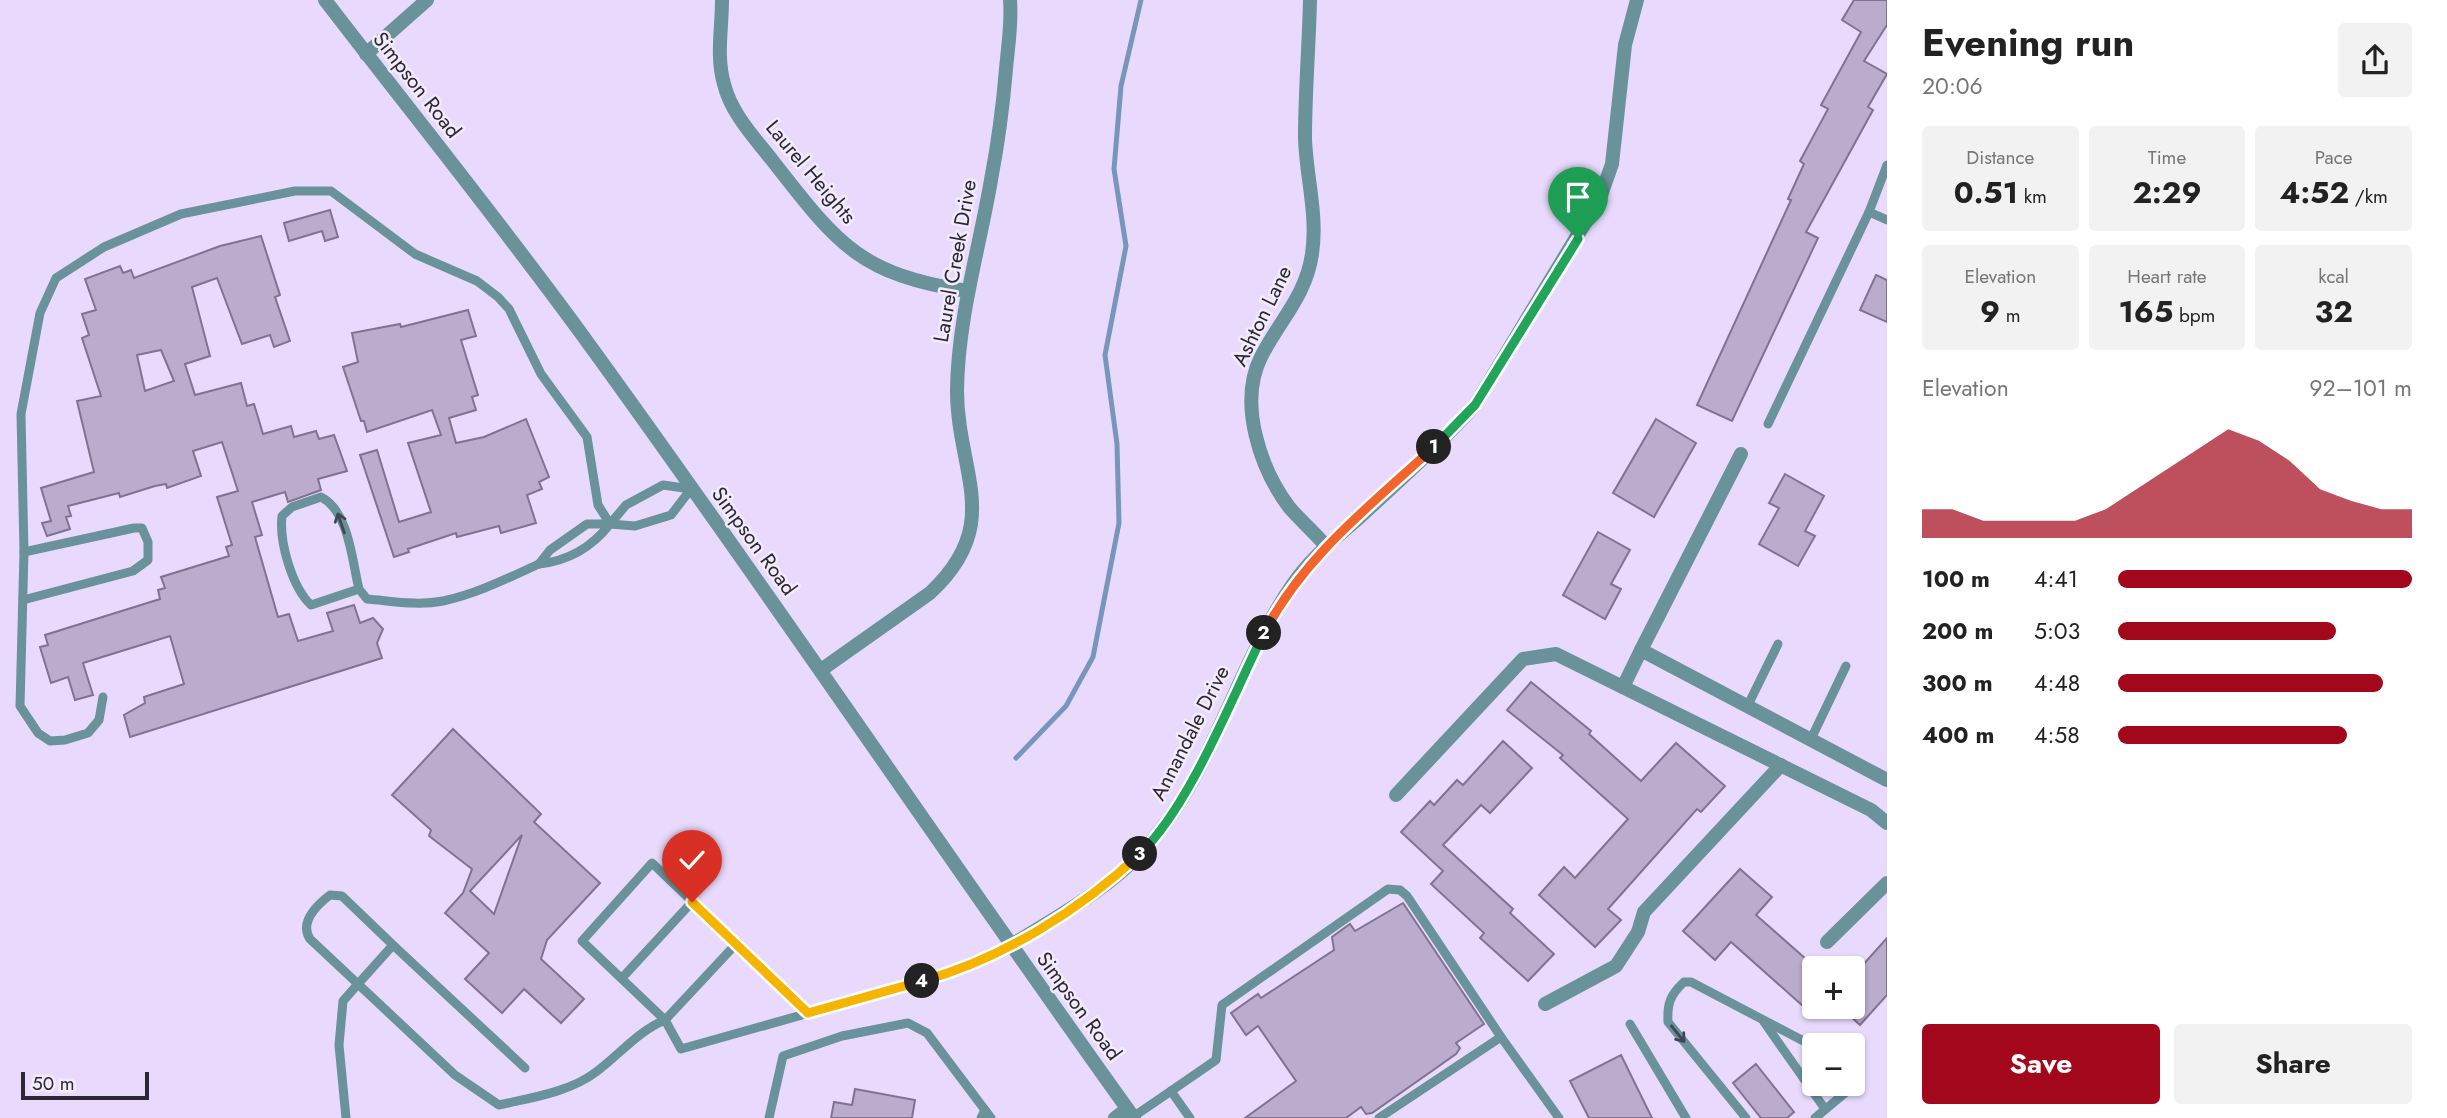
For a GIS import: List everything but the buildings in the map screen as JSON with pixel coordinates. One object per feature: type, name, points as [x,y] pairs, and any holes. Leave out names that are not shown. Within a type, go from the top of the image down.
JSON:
[{"type":"street","name":"Simpson Road","points":[[325,0],[582,334],[821,670],[1010,946],[1132,1114]]},
{"type":"street","points":[[366,54],[427,0]]},
{"type":"street","name":"Laurel Heights","points":[[722,0],[720,69],[732,105],[816,215],[850,249],[883,269],[919,283],[967,291]]},
{"type":"street","name":"Laurel Creek Drive","points":[[821,670],[930,593],[946,579],[967,543],[972,523],[972,485],[957,391],[967,291],[991,181],[1005,85],[1010,0]]},
{"type":"street","name":"Ashton Lane","points":[[1310,0],[1305,140],[1313,216],[1312,254],[1301,292],[1261,357],[1251,394],[1257,438],[1270,474],[1290,508],[1325,545]]},
{"type":"street","name":"Annandale Drive","points":[[1010,946],[1105,886],[1155,836],[1187,788],[1284,599],[1325,545],[1452,431],[1475,405],[1578,239],[1600,198],[1612,164],[1625,45],[1637,0]]},
{"type":"street","points":[[1623,687],[1741,454]]},
{"type":"street","points":[[1641,650],[1887,780]]},
{"type":"street","points":[[1396,795],[1523,659],[1556,654],[1871,810],[1887,823]]},
{"type":"street","points":[[1545,1004],[1616,966],[1638,932],[1644,912],[1781,765]]},
{"type":"street","points":[[1827,942],[1887,883]]},
{"type":"street","points":[[1115,1118],[1132,1114]]},
{"type":"lane","points":[[1768,424],[1869,212],[1887,165]]},
{"type":"lane","points":[[103,697],[99,720],[88,733],[50,741],[38,733],[20,706],[24,552],[20,414],[40,313],[56,278],[104,247],[181,214],[318,189],[340,196],[415,254],[477,281],[498,296],[509,309],[541,374],[587,437],[598,505],[610,524]]},
{"type":"lane","points":[[1869,212],[1887,220]]},
{"type":"lane","points":[[359,589],[311,605],[302,596],[296,583],[281,527],[282,516],[306,501],[321,496],[329,501],[338,512],[359,589],[367,599],[412,603],[442,601],[490,586],[538,564],[559,562],[596,541],[610,524],[626,505],[663,485],[691,489],[671,515],[635,526],[610,524],[587,524],[550,550],[538,564]]},
{"type":"lane","points":[[23,600],[133,572],[148,560],[148,542],[142,528],[134,528],[24,552]]},
{"type":"lane","points":[[1747,707],[1778,644]]},
{"type":"lane","points":[[1810,741],[1846,666]]},
{"type":"lane","points":[[808,1013],[652,863],[582,941],[665,1020],[681,1049],[944,975],[1010,946]]},
{"type":"lane","points":[[1132,1114],[1216,1060],[1222,1005],[1388,889],[1400,890],[1407,895],[1501,1037],[1559,1118]]},
{"type":"lane","points":[[525,1068],[342,896],[330,895],[308,919],[306,934],[455,1075],[499,1105],[542,1096],[594,1074],[652,1025],[665,1020],[736,944]]},
{"type":"lane","points":[[622,978],[692,902]]},
{"type":"lane","points":[[346,1118],[339,1045],[343,1001],[393,945]]},
{"type":"lane","points":[[1746,1118],[1668,1022],[1667,1006],[1673,992],[1684,982],[1691,982],[1802,1040]]},
{"type":"lane","points":[[1763,1021],[1825,1109]]},
{"type":"lane","points":[[769,1118],[783,1056],[842,1036],[908,1023],[927,1033],[986,1115]]},
{"type":"lane","points":[[1630,1024],[1686,1118]]},
{"type":"lane","points":[[1385,1117],[1501,1037]]},
{"type":"lane","points":[[1171,1091],[1190,1118]]},
{"type":"lane","points":[[1815,1118],[1841,1096]]},
{"type":"waterway","points":[[1016,758],[1066,706],[1093,657],[1119,523],[1117,444],[1105,355],[1126,246],[1114,169],[1121,86],[1141,0]]},
{"type":"route","points":[[692,902],[808,1013],[944,975],[1010,946],[1105,886],[1143,851],[1168,820],[1187,788],[1266,629],[1306,567],[1325,545],[1359,518],[1452,431],[1475,405],[1578,239]]}]
